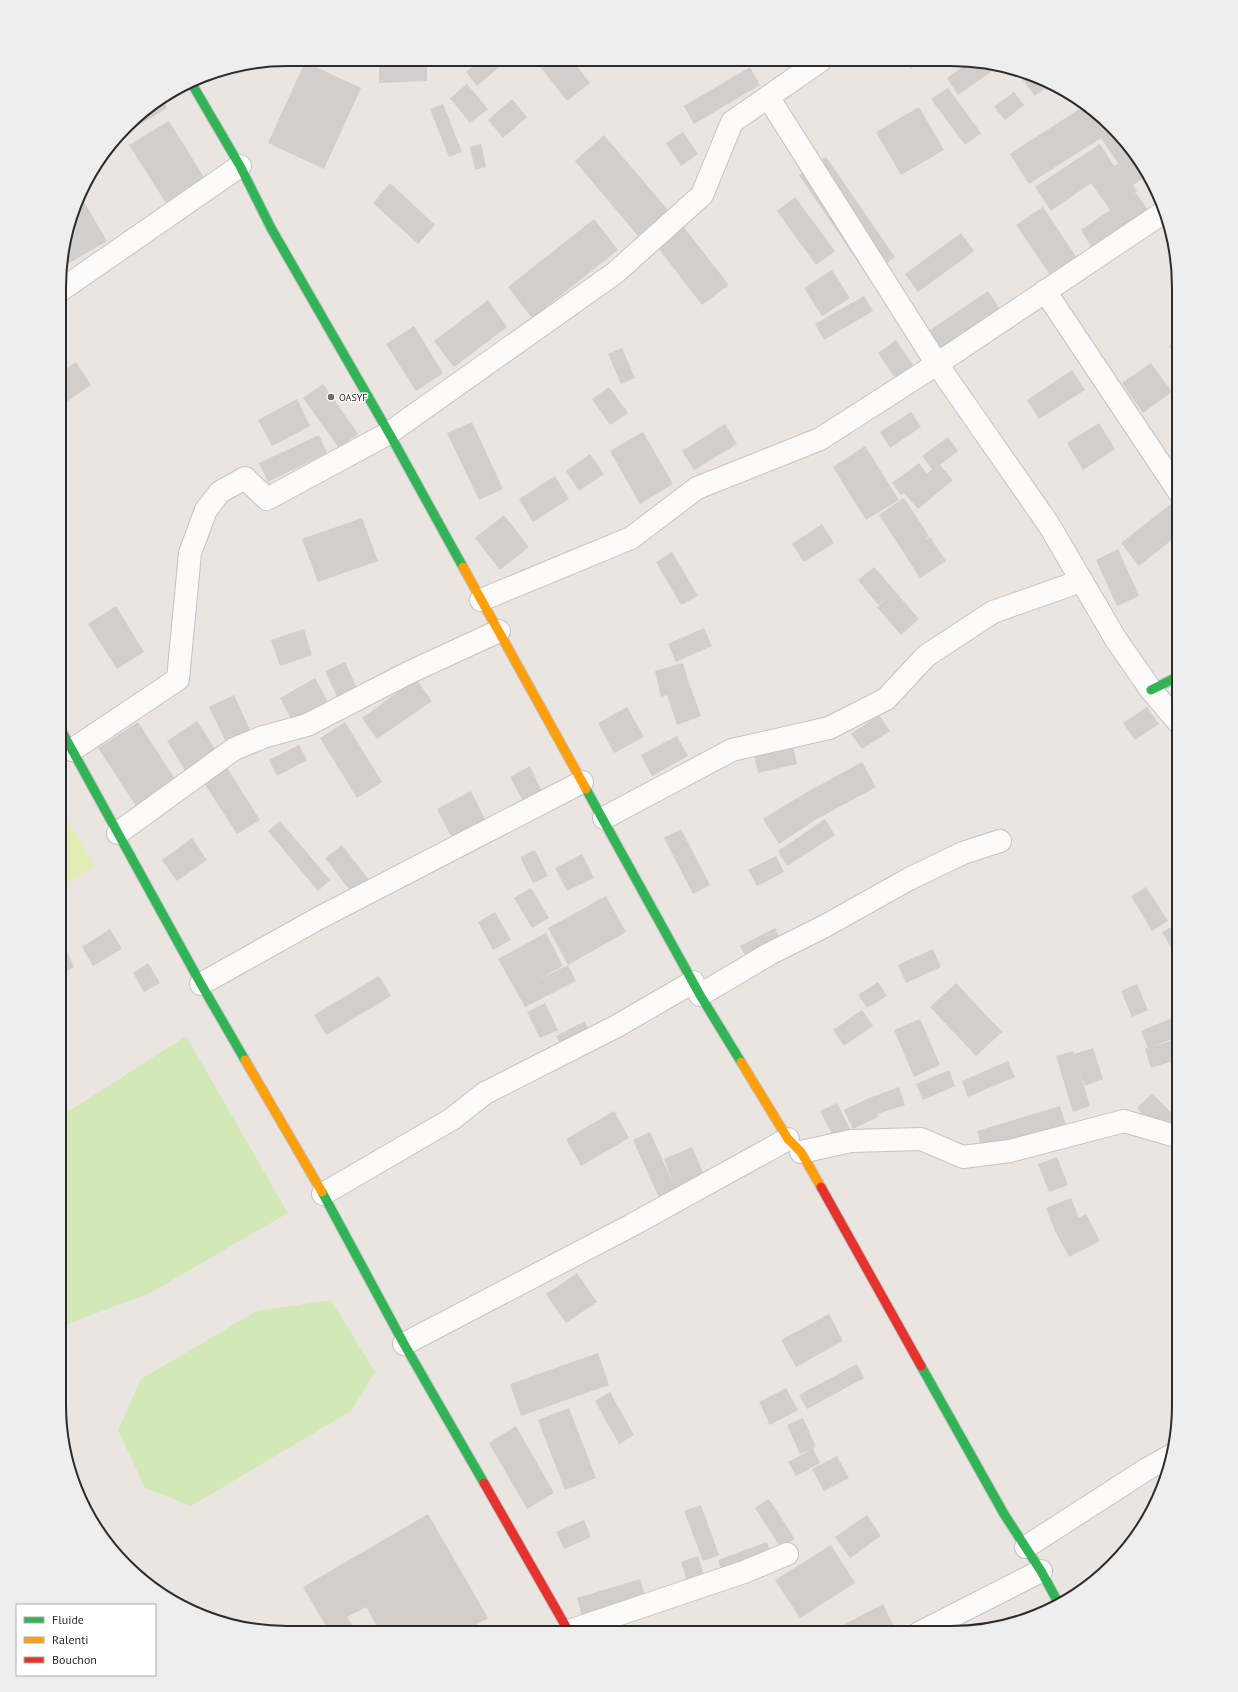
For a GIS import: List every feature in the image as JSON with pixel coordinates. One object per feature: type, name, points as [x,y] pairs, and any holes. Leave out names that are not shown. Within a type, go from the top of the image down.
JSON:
[{"type":"main road","points":[[194,87],[240,166],[271,228],[389,433],[582,782],[604,818],[697,989],[795,1146],[1004,1514],[1057,1598]]},
{"type":"main road","points":[[1151,690],[1172,680]]},
{"type":"main road","points":[[66,739],[201,984],[323,1194],[404,1344],[566,1626]]},
{"type":"street","points":[[72,750],[178,679],[190,553],[206,510],[220,492],[245,478],[267,499],[389,433],[615,273],[702,195],[732,122],[812,66]]},
{"type":"street","points":[[768,97],[937,364],[1049,524],[1080,582],[1115,638],[1151,690],[1172,715]]},
{"type":"street","points":[[66,287],[240,166]]},
{"type":"street","points":[[481,600],[631,538],[697,488],[820,439],[937,364],[1160,215]]},
{"type":"street","points":[[1045,291],[1172,482]]},
{"type":"street","points":[[604,818],[732,750],[829,728],[886,698],[926,656],[994,612],[1080,582]]},
{"type":"street","points":[[118,833],[234,749],[262,737],[307,725],[408,672],[499,631]]},
{"type":"street","points":[[201,984],[319,918],[582,782]]},
{"type":"street","points":[[323,1194],[452,1119],[485,1093],[617,1026],[697,989],[825,926],[916,876],[962,853],[1000,842]]},
{"type":"street","points":[[404,1344],[632,1225],[795,1146],[851,1141],[921,1139],[963,1156],[1010,1151],[1124,1121],[1172,1135]]},
{"type":"street","points":[[1026,1548],[1147,1469],[1165,1459]]},
{"type":"street","points":[[586,1626],[744,1572],[787,1554]]},
{"type":"street","points":[[933,1626],[1041,1571]]},
{"type":"green space","points":[[66,817],[94,866],[66,884]]},
{"type":"green space","points":[[186,1036],[288,1213],[152,1292],[66,1325],[66,1113]]},
{"type":"green space","points":[[331,1300],[375,1372],[351,1411],[191,1506],[145,1488],[118,1430],[141,1379],[257,1311]]},
{"type":"building","points":[[303,66],[314,66],[361,88],[324,169],[268,143]]},
{"type":"building","points":[[379,66],[427,66],[427,81],[379,83]]},
{"type":"building","points":[[473,66],[500,66],[477,86],[466,72]]},
{"type":"building","points":[[540,66],[577,66],[590,83],[567,101]]},
{"type":"building","points":[[964,66],[989,69],[991,72],[958,95],[947,78]]},
{"type":"building","points":[[750,67],[760,85],[694,124],[684,106]]},
{"type":"building","points":[[1021,78],[1046,88],[1035,96]]},
{"type":"building","points":[[467,84],[488,109],[470,123],[450,98]]},
{"type":"building","points":[[948,88],[981,133],[965,145],[931,99]]},
{"type":"building","points":[[1014,92],[1024,105],[1005,120],[994,107]]},
{"type":"building","points":[[512,99],[527,117],[503,138],[488,120]]},
{"type":"building","points":[[164,103],[167,108],[135,128],[141,121]]},
{"type":"building","points":[[443,104],[462,152],[449,157],[430,109]]},
{"type":"building","points":[[919,107],[944,150],[901,175],[876,132]]},
{"type":"building","points":[[1081,108],[1097,121],[1117,141],[1135,164],[1143,178],[1133,185],[1137,191],[1132,196],[1136,193],[1150,213],[1093,250],[1081,230],[1110,210],[1091,183],[1051,211],[1035,187],[1100,144],[1114,166],[1118,164],[1121,168],[1101,138],[1029,184],[1010,154]]},
{"type":"building","points":[[169,121],[205,179],[166,203],[129,145]]},
{"type":"building","points":[[683,132],[698,154],[681,166],[666,143]]},
{"type":"building","points":[[604,135],[668,210],[638,236],[575,161]]},
{"type":"building","points":[[481,144],[486,167],[475,170],[470,147]]},
{"type":"building","points":[[826,157],[895,257],[868,277],[799,175]]},
{"type":"building","points":[[390,183],[435,225],[418,244],[373,203]]},
{"type":"building","points":[[795,197],[835,251],[816,265],[777,211]]},
{"type":"building","points":[[84,201],[107,241],[67,264],[70,244]]},
{"type":"building","points":[[1043,207],[1077,258],[1051,276],[1016,225]]},
{"type":"building","points":[[594,219],[618,250],[532,318],[508,287]]},
{"type":"building","points":[[682,225],[729,285],[702,305],[656,245]]},
{"type":"building","points":[[961,233],[974,251],[918,292],[905,274]]},
{"type":"building","points":[[832,270],[850,298],[822,316],[804,288]]},
{"type":"building","points":[[988,291],[999,308],[932,354],[920,337]]},
{"type":"building","points":[[864,296],[873,311],[824,340],[815,324]]},
{"type":"building","points":[[488,300],[507,327],[454,367],[434,341]]},
{"type":"building","points":[[414,326],[443,373],[416,391],[386,344]]},
{"type":"building","points":[[896,340],[913,365],[895,378],[878,353]]},
{"type":"building","points":[[622,348],[635,378],[621,384],[608,354]]},
{"type":"building","points":[[76,362],[91,385],[66,402],[66,369]]},
{"type":"building","points":[[1151,363],[1172,392],[1143,413],[1122,383]]},
{"type":"building","points":[[1072,370],[1085,390],[1039,419],[1027,400]]},
{"type":"building","points":[[323,384],[358,434],[339,448],[303,398]]},
{"type":"building","points":[[609,387],[628,413],[610,425],[592,399]]},
{"type":"building","points":[[297,399],[310,426],[272,446],[258,420]]},
{"type":"building","points":[[911,412],[921,427],[890,448],[880,432]]},
{"type":"building","points":[[472,422],[503,489],[479,500],[447,433]]},
{"type":"building","points":[[1099,423],[1115,449],[1083,470],[1067,443]]},
{"type":"building","points":[[725,424],[737,444],[694,470],[682,451]]},
{"type":"building","points":[[643,432],[673,484],[640,504],[610,451]]},
{"type":"building","points":[[319,435],[327,453],[268,482],[259,463]]},
{"type":"building","points":[[948,437],[958,451],[940,465],[953,480],[918,509],[904,493],[901,495],[892,483],[919,463],[927,474],[932,469],[922,456]]},
{"type":"building","points":[[865,446],[899,500],[866,520],[833,467]]},
{"type":"building","points":[[590,454],[604,474],[579,491],[566,471]]},
{"type":"building","points":[[555,476],[569,499],[533,522],[519,499]]},
{"type":"building","points":[[904,498],[929,536],[924,540],[930,537],[946,561],[920,578],[879,515]]},
{"type":"building","points":[[1172,503],[1172,540],[1139,566],[1121,543]]},
{"type":"building","points":[[504,515],[529,547],[500,570],[475,538]]},
{"type":"building","points":[[362,518],[378,561],[318,582],[302,539]]},
{"type":"building","points":[[822,524],[834,543],[804,562],[792,544]]},
{"type":"building","points":[[1118,549],[1139,596],[1117,606],[1096,560]]},
{"type":"building","points":[[672,552],[698,596],[681,605],[656,562]]},
{"type":"building","points":[[874,567],[919,619],[901,635],[877,607],[888,597],[878,605],[858,580]]},
{"type":"building","points":[[116,606],[144,652],[117,669],[88,624]]},
{"type":"building","points":[[704,628],[712,646],[676,662],[668,644]]},
{"type":"building","points":[[304,629],[312,655],[280,666],[271,640]]},
{"type":"building","points":[[345,662],[361,697],[341,705],[325,671]]},
{"type":"building","points":[[683,663],[701,716],[677,725],[667,695],[661,697],[655,671]]},
{"type":"building","points":[[315,678],[328,702],[293,722],[280,698]]},
{"type":"building","points":[[416,679],[432,701],[377,739],[362,718]]},
{"type":"building","points":[[234,695],[250,730],[226,742],[209,707]]},
{"type":"building","points":[[627,707],[644,737],[614,753],[598,723]]},
{"type":"building","points":[[1147,707],[1159,724],[1135,740],[1123,723]]},
{"type":"building","points":[[879,715],[890,731],[862,749],[851,734]]},
{"type":"building","points":[[197,721],[216,750],[185,770],[167,741]]},
{"type":"building","points":[[138,722],[175,779],[136,806],[98,748]]},
{"type":"building","points":[[345,722],[382,782],[357,798],[320,738]]},
{"type":"building","points":[[677,736],[688,756],[652,776],[641,755]]},
{"type":"building","points":[[299,745],[307,760],[277,776],[269,760]]},
{"type":"building","points":[[793,745],[797,764],[758,773],[754,754]]},
{"type":"building","points":[[862,762],[876,787],[817,819],[779,844],[763,819],[802,795]]},
{"type":"building","points":[[530,766],[543,794],[524,803],[510,777]]},
{"type":"building","points":[[227,768],[260,820],[237,834],[204,783]]},
{"type":"building","points":[[471,791],[487,823],[453,840],[437,809]]},
{"type":"building","points":[[825,819],[835,835],[787,866],[778,851]]},
{"type":"building","points":[[280,821],[330,880],[318,891],[268,831]]},
{"type":"building","points":[[681,829],[710,885],[693,894],[664,838]]},
{"type":"building","points":[[192,838],[207,860],[177,881],[162,860]]},
{"type":"building","points":[[342,845],[369,880],[352,893],[325,858]]},
{"type":"building","points":[[535,850],[548,876],[533,883],[520,857]]},
{"type":"building","points":[[582,854],[594,878],[567,891],[555,868]]},
{"type":"building","points":[[776,856],[784,872],[757,886],[748,870]]},
{"type":"building","points":[[1146,887],[1168,921],[1152,931],[1131,896]]},
{"type":"building","points":[[531,888],[549,918],[532,928],[514,898]]},
{"type":"building","points":[[606,896],[626,932],[568,965],[548,928]]},
{"type":"building","points":[[495,912],[511,940],[493,950],[478,922]]},
{"type":"building","points":[[1172,927],[1172,949],[1162,932]]},
{"type":"building","points":[[775,928],[787,950],[752,968],[740,946]]},
{"type":"building","points":[[110,929],[122,949],[93,966],[82,947]]},
{"type":"building","points":[[546,933],[563,966],[534,982],[568,965],[576,981],[525,1007],[498,959]]},
{"type":"building","points":[[933,949],[941,967],[906,983],[898,965]]},
{"type":"building","points":[[66,950],[74,967],[66,971]]},
{"type":"building","points":[[148,963],[160,983],[144,992],[133,973]]},
{"type":"building","points":[[379,976],[391,996],[326,1035],[314,1015]]},
{"type":"building","points":[[878,982],[887,996],[867,1008],[858,995]]},
{"type":"building","points":[[956,983],[1002,1032],[976,1056],[930,1007]]},
{"type":"building","points":[[1137,984],[1148,1010],[1132,1017],[1121,991]]},
{"type":"building","points":[[545,1003],[558,1030],[540,1038],[527,1012]]},
{"type":"building","points":[[862,1010],[873,1026],[844,1046],[833,1030]]},
{"type":"building","points":[[1172,1018],[1172,1039],[1152,1047],[1172,1040],[1172,1061],[1151,1068],[1145,1049],[1148,1048],[1141,1031]]},
{"type":"building","points":[[920,1019],[940,1065],[914,1077],[894,1030]]},
{"type":"building","points":[[585,1021],[593,1039],[564,1053],[556,1036]]},
{"type":"building","points":[[1093,1048],[1103,1079],[1085,1086],[1079,1070],[1090,1106],[1073,1112],[1056,1056],[1073,1051],[1074,1054]]},
{"type":"building","points":[[1008,1061],[1015,1077],[968,1097],[962,1081]]},
{"type":"building","points":[[949,1070],[955,1086],[923,1100],[916,1084]]},
{"type":"building","points":[[899,1087],[905,1105],[877,1114],[878,1117],[853,1129],[844,1110],[869,1098]]},
{"type":"building","points":[[1152,1093],[1172,1114],[1172,1120],[1160,1132],[1137,1108]]},
{"type":"building","points":[[837,1103],[853,1135],[837,1144],[820,1111]]},
{"type":"building","points":[[1060,1106],[1068,1132],[984,1157],[977,1131]]},
{"type":"building","points":[[614,1111],[629,1138],[581,1166],[566,1139]]},
{"type":"building","points":[[650,1132],[673,1183],[664,1159],[692,1147],[705,1177],[660,1200],[633,1140]]},
{"type":"building","points":[[1057,1157],[1068,1185],[1049,1192],[1038,1164]]},
{"type":"building","points":[[1071,1198],[1079,1218],[1086,1214],[1100,1241],[1069,1257],[1055,1231],[1046,1208]]},
{"type":"building","points":[[577,1273],[597,1302],[566,1323],[546,1294]]},
{"type":"building","points":[[829,1314],[843,1341],[796,1367],[781,1340]]},
{"type":"building","points":[[598,1353],[609,1385],[521,1416],[510,1384]]},
{"type":"building","points":[[857,1364],[864,1378],[807,1409],[799,1395]]},
{"type":"building","points":[[786,1388],[798,1410],[770,1425],[759,1402]]},
{"type":"building","points":[[610,1392],[634,1435],[619,1444],[595,1401]]},
{"type":"building","points":[[569,1408],[596,1478],[565,1490],[538,1420]]},
{"type":"building","points":[[803,1418],[816,1447],[813,1448],[820,1463],[796,1476],[788,1462],[811,1450],[800,1454],[787,1425]]},
{"type":"building","points":[[516,1426],[554,1493],[527,1509],[489,1443]]},
{"type":"building","points":[[837,1456],[849,1478],[824,1491],[812,1469]]},
{"type":"building","points":[[769,1499],[795,1539],[781,1548],[755,1508]]},
{"type":"building","points":[[701,1505],[719,1555],[703,1561],[684,1511]]},
{"type":"building","points":[[428,1514],[488,1618],[474,1626],[377,1626],[366,1607],[347,1617],[353,1626],[326,1626],[303,1587]]},
{"type":"building","points":[[867,1515],[881,1536],[850,1558],[835,1537]]},
{"type":"building","points":[[584,1520],[591,1537],[564,1549],[556,1532]]},
{"type":"building","points":[[767,1542],[775,1563],[725,1581],[718,1560]]},
{"type":"building","points":[[831,1545],[855,1583],[800,1618],[775,1580]]},
{"type":"building","points":[[698,1556],[707,1585],[690,1591],[681,1562]]},
{"type":"building","points":[[640,1579],[648,1606],[584,1624],[577,1598]]},
{"type":"building","points":[[883,1604],[894,1626],[841,1626]]},
{"type":"traffic: fast","points":[[194,87],[240,166],[271,228],[389,433],[463,567]]},
{"type":"traffic: fast","points":[[1151,690],[1172,680]]},
{"type":"traffic: fast","points":[[66,739],[201,984],[245,1060]]},
{"type":"traffic: fast","points":[[586,789],[700,995],[741,1062]]},
{"type":"traffic: fast","points":[[322,1192],[404,1344],[484,1483]]},
{"type":"traffic: fast","points":[[921,1366],[1004,1514],[1041,1571],[1056,1599]]},
{"type":"traffic: slow","points":[[463,567],[586,789]]},
{"type":"traffic: slow","points":[[245,1060],[322,1192]]},
{"type":"traffic: slow","points":[[741,1062],[788,1139],[801,1152],[821,1187]]},
{"type":"traffic: jam","points":[[821,1187],[921,1366]]},
{"type":"traffic: jam","points":[[484,1483],[566,1626]]},
{"type":"place","name":"OASYF","points":[[331,397]]}]
